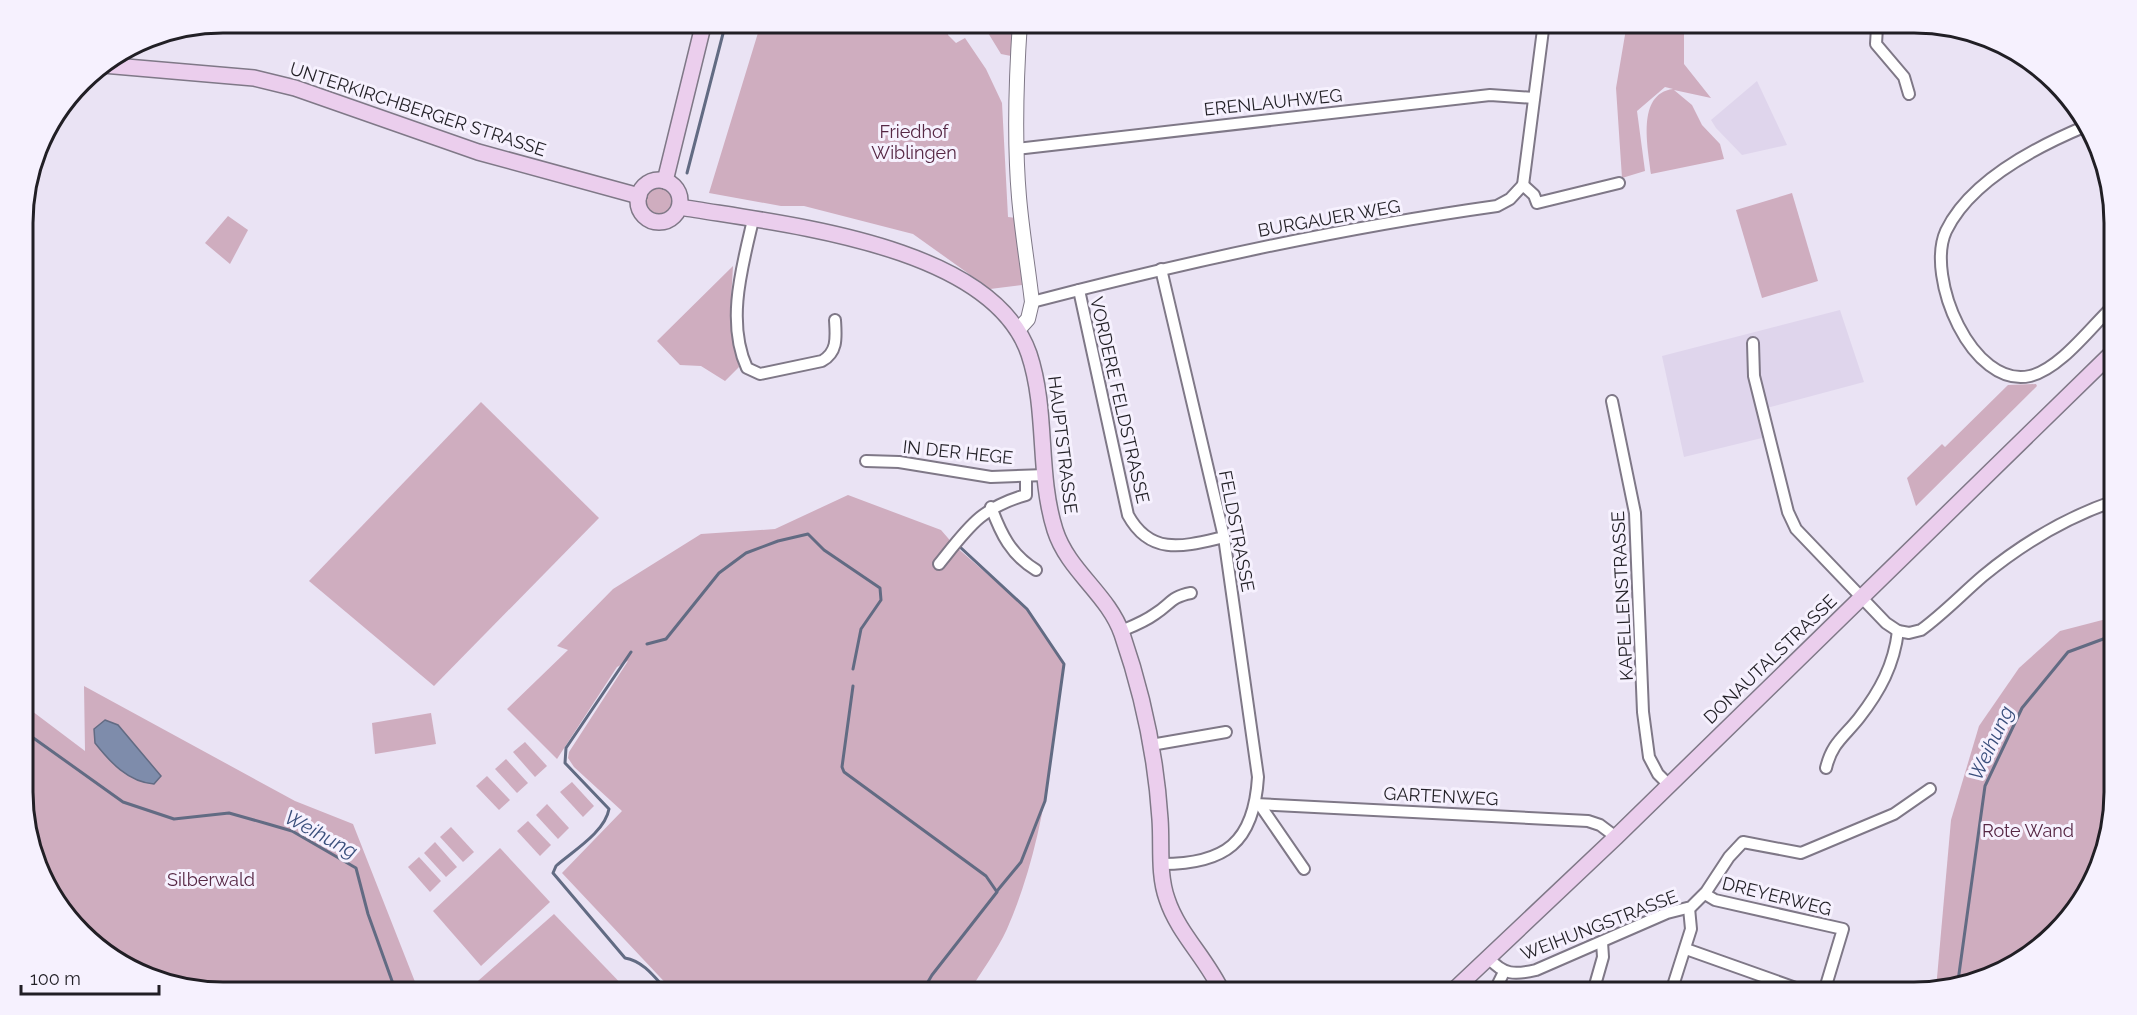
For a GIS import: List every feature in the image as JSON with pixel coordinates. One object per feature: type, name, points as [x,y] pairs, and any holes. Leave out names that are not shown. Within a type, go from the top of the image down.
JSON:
[{"type":"main road","points":[[666,181],[701,33]]},
{"type":"main road","name":"UNTERKIRCHBERGER STRASSE","points":[[116,66],[254,78],[295,88],[478,152],[639,196]]},
{"type":"main road","points":[[666,181],[676,188],[680,207],[673,218],[664,222],[655,222],[640,210],[639,196],[646,185],[666,181]]},
{"type":"main road","points":[[680,207],[863,240],[897,251],[933,266],[965,284],[990,301],[1014,326]]},
{"type":"main road","name":"HAUPTSTRASSE","points":[[1014,326],[1029,353],[1037,385],[1052,519],[1061,546],[1110,609],[1121,631],[1151,745],[1160,819],[1163,885],[1172,912],[1216,982]]},
{"type":"main road","name":"DONAUTALSTRASSE","points":[[1463,982],[1862,599],[2104,361]]},
{"type":"street","points":[[1014,326],[1028,319],[1032,302],[1019,198],[1016,149],[1019,33]]},
{"type":"street","points":[[1543,33],[1523,185],[1534,195],[1537,203],[1618,183]]},
{"type":"street","points":[[1876,33],[1876,44],[1904,78],[1909,94]]},
{"type":"street","name":"ERENLAUHWEG","points":[[1016,149],[1490,95],[1534,98]]},
{"type":"street","points":[[2079,129],[2052,140],[2008,167],[1971,197],[1947,231],[1941,261],[1946,296],[1959,327],[1974,349],[1990,364],[2007,375],[2018,377],[2034,375],[2055,363],[2104,315]]},
{"type":"street","name":"BURGAUER WEG","points":[[1032,302],[1161,268],[1371,226],[1497,206],[1506,202],[1523,185]]},
{"type":"street","points":[[753,220],[737,305],[738,337],[747,368],[760,374],[822,361],[829,357],[835,345],[835,320]]},
{"type":"street","name":"FELDSTRASSE","points":[[1161,268],[1224,537],[1256,765],[1258,804],[1240,838],[1222,854],[1202,861],[1162,864]]},
{"type":"street","name":"VORDERE FELDSTRASSE","points":[[1078,290],[1128,515],[1135,529],[1157,544],[1168,546],[1224,537]]},
{"type":"street","points":[[1753,344],[1754,376],[1791,520],[1809,545],[1862,599],[1898,631],[1909,633],[1921,630],[1981,578],[2032,539],[2069,519],[2104,505]]},
{"type":"street","name":"KAPELLENSTRASSE","points":[[1612,401],[1635,513],[1643,712],[1648,747],[1654,768],[1669,785]]},
{"type":"street","name":"IN DER HEGE","points":[[866,461],[899,462],[992,477],[1046,475]]},
{"type":"street","points":[[939,564],[972,524],[992,507],[1026,495],[1026,476]]},
{"type":"street","points":[[992,507],[1001,534],[1011,549],[1022,562],[1036,570]]},
{"type":"street","points":[[1121,631],[1150,618],[1174,596],[1191,593]]},
{"type":"street","points":[[1826,768],[1834,745],[1857,720],[1887,676],[1896,652],[1898,631]]},
{"type":"street","points":[[1151,745],[1226,732]]},
{"type":"street","name":"WEIHUNGSTRASSE","points":[[1488,958],[1504,972],[1514,974],[1536,970],[1667,913],[1689,908],[1705,894],[1729,857],[1743,842],[1794,854],[1803,853],[1894,814],[1930,789]]},
{"type":"street","points":[[1258,804],[1304,869]]},
{"type":"street","name":"GARTENWEG","points":[[1258,804],[1590,821],[1600,825],[1616,837]]},
{"type":"street","name":"DREYERWEG","points":[[1705,894],[1715,900],[1843,929],[1827,982]]},
{"type":"street","points":[[1674,982],[1692,929],[1689,908]]},
{"type":"street","points":[[1596,982],[1604,957],[1602,942]]},
{"type":"street","points":[[1686,949],[1779,982]]},
{"type":"street","points":[[1499,982],[1504,972]]},
{"type":"shaded area","points":[[1757,81],[1787,145],[1742,155],[1711,120]]},
{"type":"shaded area","points":[[1840,310],[1864,382],[1759,410],[1766,437],[1684,457],[1662,356]]},
{"type":"green space","name":"Friedhof Wiblingen","points":[[758,33],[948,33],[956,43],[965,38],[986,69],[1002,103],[1008,217],[1017,218],[1022,285],[990,289],[913,234],[804,206],[781,206],[709,193]]},
{"type":"green space","points":[[988,33],[1012,33],[1011,44],[1014,44],[1011,56],[1001,54]]},
{"type":"green space","points":[[1625,33],[1684,33],[1684,64],[1711,98],[1674,90],[1692,105],[1702,125],[1720,144],[1724,159],[1651,174],[1647,123],[1654,101],[1661,93],[1673,89],[1665,87],[1637,111],[1645,171],[1622,178],[1616,88]]},
{"type":"green space","points":[[659,180],[674,186],[680,201],[674,216],[659,222],[644,216],[638,201],[644,186]]},
{"type":"green space","points":[[1792,193],[1818,281],[1762,298],[1736,210]]},
{"type":"green space","points":[[228,216],[248,230],[230,264],[205,243]]},
{"type":"green space","points":[[733,266],[730,318],[739,367],[725,381],[701,366],[680,365],[657,341]]},
{"type":"green space","points":[[2036,384],[2037,386],[1916,506],[1907,478],[1942,444],[1945,447],[2008,385]]},
{"type":"green space","points":[[481,402],[599,518],[434,686],[309,581]]},
{"type":"green space","points":[[848,495],[941,530],[954,545],[1025,607],[1064,664],[1045,798],[1030,865],[1007,929],[975,982],[665,982],[562,873],[622,811],[574,767],[568,758],[569,752],[628,661],[617,667],[557,759],[507,709],[568,650],[557,646],[613,589],[701,534],[775,529]]},
{"type":"green space","name":"Rote Wand","points":[[2104,620],[2104,805],[2090,865],[2065,908],[2030,943],[1987,968],[1963,976],[1937,980],[1951,820],[1979,726],[2019,668],[2060,631]]},
{"type":"green space","name":"Silberwald","points":[[84,686],[295,801],[353,824],[415,982],[210,982],[174,976],[150,968],[107,943],[72,908],[58,887],[39,841],[33,792],[33,712],[85,751]]},
{"type":"green space","points":[[431,713],[436,744],[375,754],[372,723]]},
{"type":"green space","points":[[525,742],[547,766],[535,777],[513,752]]},
{"type":"green space","points":[[506,759],[528,783],[517,793],[495,769]]},
{"type":"green space","points":[[487,776],[510,800],[499,810],[476,786]]},
{"type":"green space","points":[[572,782],[594,806],[583,817],[560,792]]},
{"type":"green space","points":[[547,804],[569,828],[558,839],[536,815]]},
{"type":"green space","points":[[528,821],[551,845],[540,856],[517,831]]},
{"type":"green space","points":[[451,827],[474,852],[463,862],[440,837]]},
{"type":"green space","points":[[435,842],[457,867],[446,877],[424,853]]},
{"type":"green space","points":[[500,848],[550,902],[481,966],[433,911]]},
{"type":"green space","points":[[419,857],[441,881],[430,892],[408,867]]},
{"type":"green space","points":[[554,914],[619,982],[477,982]]},
{"type":"water","points":[[105,720],[118,725],[161,776],[154,784],[136,779],[120,770],[95,743],[94,729]]},
{"type":"waterway","points":[[687,173],[723,33]]},
{"type":"waterway","points":[[647,644],[666,639],[719,573],[746,553],[778,541],[808,534],[824,550],[880,588],[881,600],[861,629],[853,669]]},
{"type":"waterway","points":[[960,547],[1027,609],[1064,664],[1045,801],[1021,862],[997,891]]},
{"type":"waterway","name":"Weihung","points":[[1959,977],[1985,786],[2022,708],[2068,652],[2104,639]]},
{"type":"waterway","points":[[631,652],[566,748],[565,763],[609,809],[595,833],[556,866],[553,873],[625,958],[644,967],[659,982]]},
{"type":"waterway","points":[[853,686],[842,767],[844,772],[986,876],[997,892],[928,982]]},
{"type":"waterway","name":"Weihung","points":[[33,738],[123,802],[174,819],[229,813],[268,824],[292,831],[356,868],[368,914],[392,982]]}]
